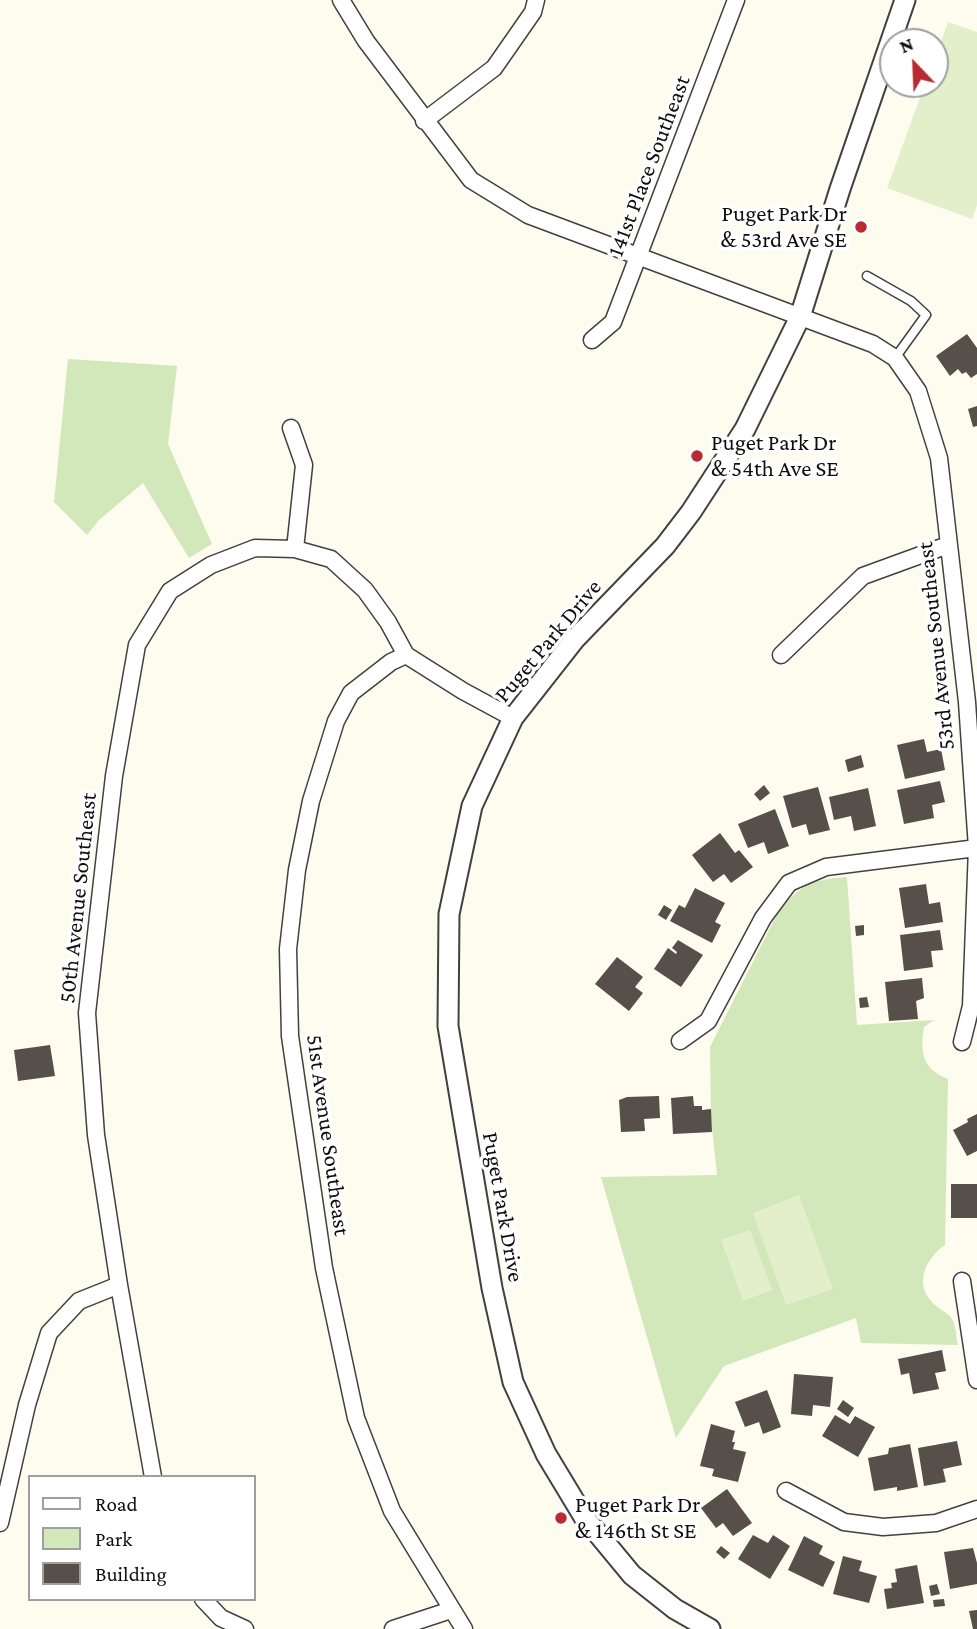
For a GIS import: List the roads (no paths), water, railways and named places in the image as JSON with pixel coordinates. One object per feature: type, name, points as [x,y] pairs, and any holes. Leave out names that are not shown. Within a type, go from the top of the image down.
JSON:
[{"type":"street","name":"53rd Avenue Southeast","points":[[341,0],[366,41],[471,180],[528,215],[873,344],[895,358],[918,391],[939,457],[967,702],[977,848],[971,1006],[962,1042]]},
{"type":"street","points":[[424,121],[494,68],[533,12],[536,0]]},
{"type":"street","name":"141st Place Southeast","points":[[592,340],[613,323],[736,0]]},
{"type":"street","name":"Puget Park Drive","points":[[709,1629],[675,1609],[632,1575],[584,1517],[546,1454],[513,1382],[464,1131],[448,1026],[449,914],[472,806],[513,718],[575,639],[665,546],[691,512],[745,429],[800,317],[840,189],[905,0]]},
{"type":"street","points":[[291,428],[304,465],[295,550]]},
{"type":"street","points":[[781,655],[863,576],[948,545]]},
{"type":"street","name":"50th Avenue Southeast","points":[[153,1475],[96,1135],[87,1013],[114,776],[137,645],[170,591],[211,565],[255,548],[295,550],[331,559],[365,590],[388,622],[406,655]]},
{"type":"street","points":[[406,655],[463,691],[513,718]]},
{"type":"street","name":"51st Avenue Southeast","points":[[406,655],[391,662],[351,693],[336,721],[311,801],[297,870],[288,949],[290,1036],[324,1268],[356,1418],[392,1511],[464,1629]]},
{"type":"street","points":[[680,1041],[708,1021],[763,918],[789,883],[826,867],[977,848]]},
{"type":"street","points":[[962,1281],[977,1380]]},
{"type":"street","points":[[0,1523],[27,1405],[49,1334],[79,1301],[119,1285]]},
{"type":"street","points":[[786,1491],[844,1522],[883,1527],[936,1523],[977,1509]]},
{"type":"street","points":[[205,1601],[220,1618],[245,1629]]},
{"type":"street","points":[[393,1629],[451,1610]]},
{"type":"lane","points":[[867,276],[911,301],[926,315],[895,358]]},
{"type":"place","name":"Puget Park Dr & 53rd Ave SE","points":[[861,227]]},
{"type":"place","name":"Puget Park Dr & 54th Ave SE","points":[[697,456]]},
{"type":"place","name":"Puget Park Dr & 146th St SE","points":[[561,1518]]}]
